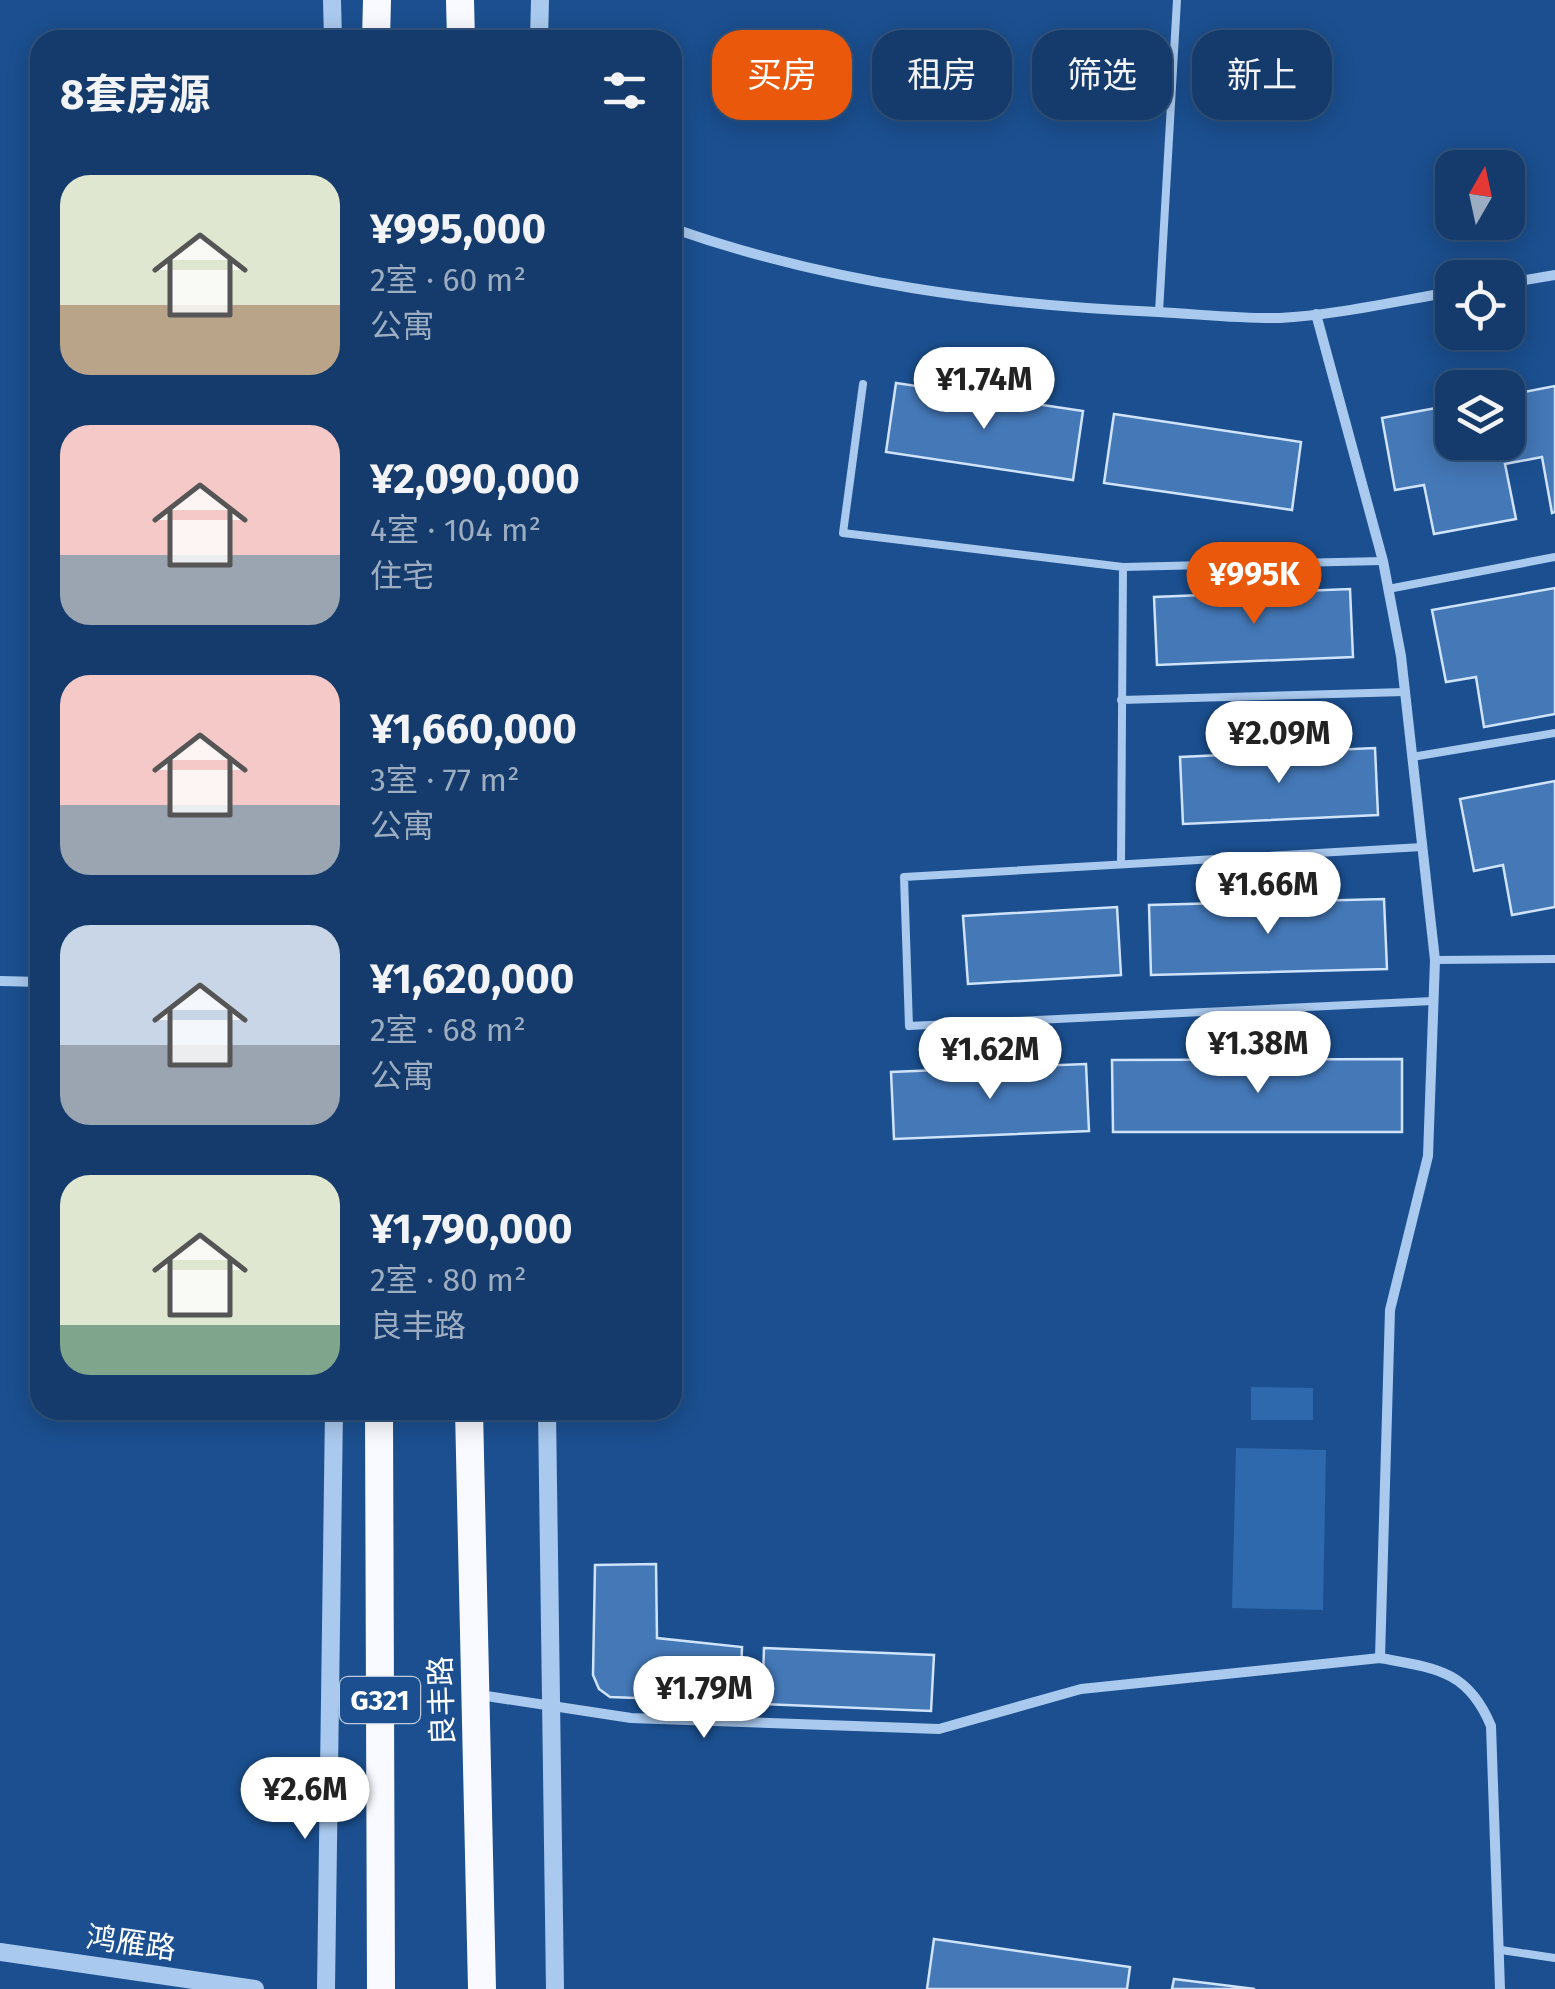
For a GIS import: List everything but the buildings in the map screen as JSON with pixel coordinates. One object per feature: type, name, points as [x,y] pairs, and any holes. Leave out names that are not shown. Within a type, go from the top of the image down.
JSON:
[{"type":"highway","points":[[376,30],[377,0]]},
{"type":"highway","points":[[460,0],[461,30]]},
{"type":"highway","name":"良丰路","points":[[379,1420],[381,1989]]},
{"type":"highway","name":"良丰路","points":[[470,1420],[482,1989]]},
{"type":"street","points":[[332,0],[333,30]]},
{"type":"street","points":[[539,30],[540,0]]},
{"type":"street","points":[[682,231],[773,258],[889,284],[1072,309],[1278,318],[1435,295]]},
{"type":"street","points":[[1525,280],[1555,275]]},
{"type":"street","points":[[1316,314],[1383,561],[1405,692],[1434,960],[1428,1156],[1390,1310],[1380,1658]]},
{"type":"street","points":[[0,981],[30,982]]},
{"type":"street","points":[[326,1989],[334,1420]]},
{"type":"street","points":[[546,1420],[555,1989]]},
{"type":"street","points":[[474,1694],[631,1718],[939,1729],[1082,1689],[1380,1658],[1426,1666],[1463,1680],[1482,1704],[1491,1726],[1500,1989]]},
{"type":"street","name":"鸿雁路","points":[[0,1952],[255,1989]]},
{"type":"lane","points":[[1158,312],[1177,0]]},
{"type":"lane","points":[[863,384],[843,533],[1123,567],[1383,561]]},
{"type":"lane","points":[[1388,589],[1555,557]]},
{"type":"lane","points":[[1121,864],[1123,567]]},
{"type":"lane","points":[[1121,700],[1405,692]]},
{"type":"lane","points":[[1412,757],[1555,733]]},
{"type":"lane","points":[[1422,847],[904,877],[910,1026],[1433,1000]]},
{"type":"lane","points":[[1434,960],[1555,960]]},
{"type":"lane","points":[[1501,1950],[1555,1958]]},
{"type":"shaded area","points":[[1251,1387],[1313,1388],[1313,1420],[1251,1420]]},
{"type":"shaded area","points":[[1236,1448],[1326,1450],[1323,1610],[1232,1608]]}]
